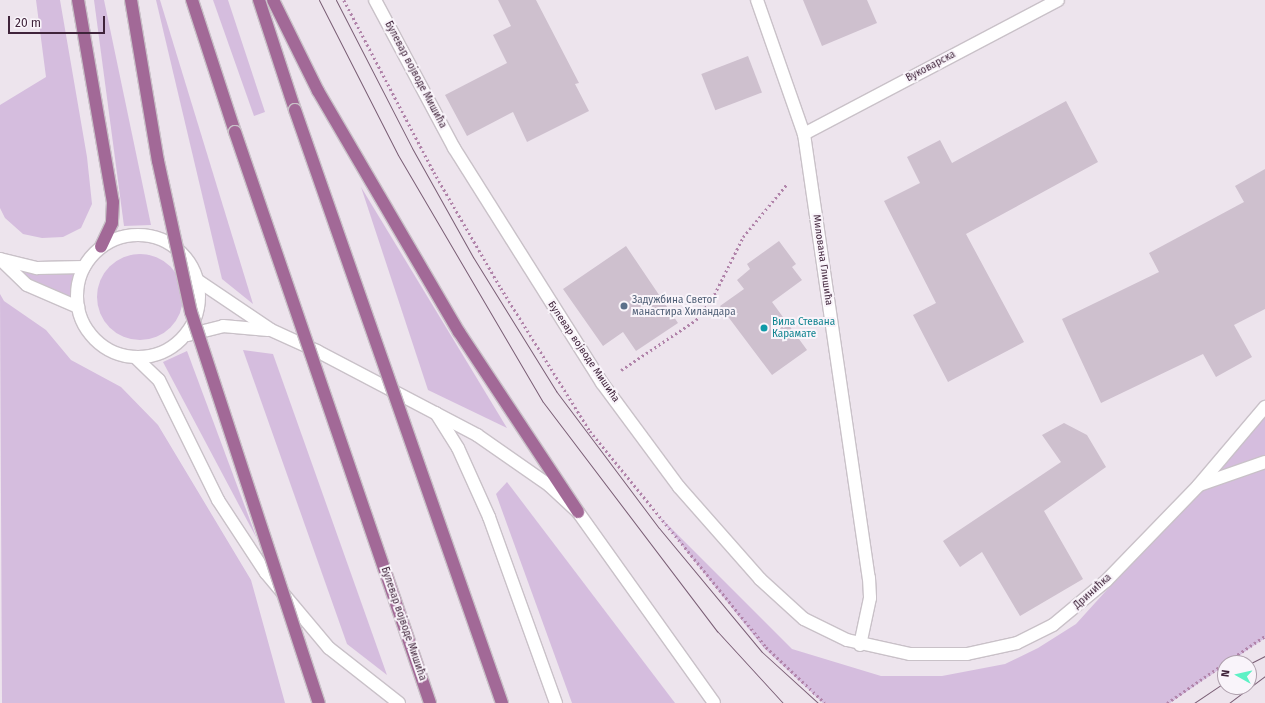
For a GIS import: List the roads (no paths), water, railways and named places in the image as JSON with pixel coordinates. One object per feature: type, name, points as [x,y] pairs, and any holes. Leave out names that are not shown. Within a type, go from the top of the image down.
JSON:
[{"type":"main road","points":[[78,0],[113,202],[112,223],[101,247]]},
{"type":"main road","points":[[131,0],[158,162],[191,312],[319,703]]},
{"type":"main road","name":"Булевар војводе Мишића","points":[[192,0],[235,132],[430,703]]},
{"type":"main road","points":[[259,0],[295,110],[502,703]]},
{"type":"main road","points":[[273,0],[318,91],[459,332],[578,512]]},
{"type":"street","name":"Булевар војводе Мишића","points":[[375,0],[454,148],[602,383],[679,487],[770,589],[804,620],[860,645]]},
{"type":"street","name":"Милована Глишића","points":[[757,0],[804,134],[869,578],[870,598],[860,645]]},
{"type":"street","name":"Вуковарска","points":[[804,134],[1058,0]]},
{"type":"street","points":[[271,330],[223,326],[183,338],[153,356],[135,357],[104,347],[92,336],[78,307],[76,294],[84,267],[101,247],[133,235],[150,236],[180,251],[197,280],[271,330],[435,412],[504,453],[550,486],[578,512],[714,703]]},
{"type":"street","points":[[0,259],[37,268],[84,267]]},
{"type":"street","points":[[0,259],[27,285],[78,307]]},
{"type":"street","points":[[183,338],[197,311],[197,280]]},
{"type":"street","points":[[135,357],[159,380],[218,500],[266,573],[329,648],[399,703]]},
{"type":"street","name":"Дринићка","points":[[860,645],[910,654],[937,656],[966,654],[1017,643],[1053,625],[1075,609],[1106,581],[1198,486],[1265,408]]},
{"type":"street","points":[[435,412],[458,448],[489,517],[556,703]]},
{"type":"street","points":[[1198,486],[1265,462]]},
{"type":"tram line","points":[[319,0],[398,155],[543,402],[717,631],[783,703]]},
{"type":"tram line","points":[[336,0],[412,148],[473,257],[556,391],[659,528],[762,652],[818,703]]},
{"type":"tram line","points":[[1257,660],[1265,656]]},
{"type":"tram line","points":[[1229,703],[1265,676]]},
{"type":"tram line","points":[[1194,703],[1217,687]]},
{"type":"place","name":"Задужбина Светог манастира Хиландара","points":[[624,306]]},
{"type":"place","name":"Вила Стевана Карамате","points":[[764,328]]}]
